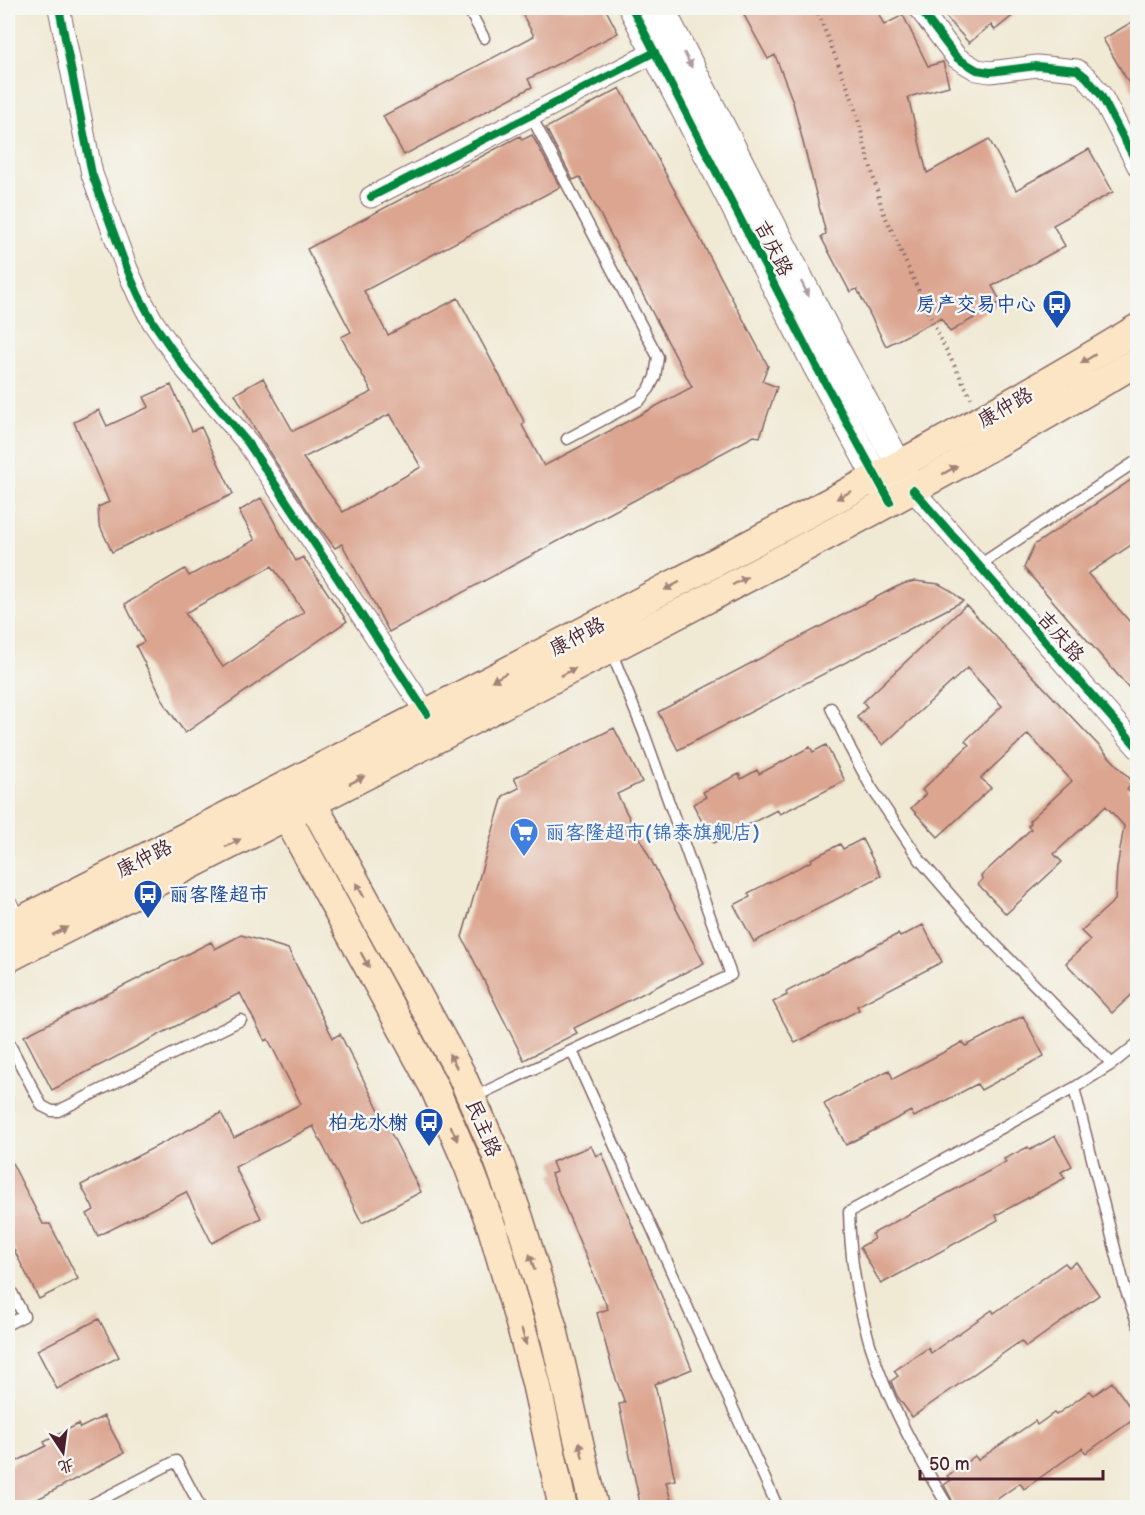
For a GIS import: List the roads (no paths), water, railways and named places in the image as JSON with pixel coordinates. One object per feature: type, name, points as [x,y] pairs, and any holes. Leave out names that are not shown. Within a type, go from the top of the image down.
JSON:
[{"type":"main road","name":"康仲路","points":[[8,958],[280,804],[610,649],[898,485],[983,420],[1137,328]]},
{"type":"main road","name":"康仲路","points":[[306,791],[428,714],[898,485],[997,444],[1137,361]]},
{"type":"main road","name":"民主路","points":[[306,791],[460,1074],[496,1154],[519,1218],[553,1329],[594,1508]]},
{"type":"main road","name":"康仲路","points":[[10,919],[280,804]]},
{"type":"main road","name":"民主路","points":[[280,804],[434,1087],[468,1165],[492,1228],[524,1337],[563,1508]]},
{"type":"street","points":[[59,8],[92,174],[139,296],[153,322],[184,367],[248,443],[428,714]]},
{"type":"street","name":"吉庆路","points":[[632,8],[816,366],[898,485],[978,566],[1137,748]]},
{"type":"street","name":"吉庆路","points":[[661,8],[839,354],[898,485]]},
{"type":"street","points":[[919,8],[957,58],[977,70],[990,72],[1037,66],[1077,70],[1101,95],[1137,165]]},
{"type":"street","points":[[371,197],[655,52]]},
{"type":"lane","points":[[468,8],[484,38]]},
{"type":"lane","points":[[531,116],[658,357],[655,377],[640,400],[567,439]]},
{"type":"lane","points":[[978,566],[1137,460]]},
{"type":"lane","points":[[471,1098],[731,975],[648,744],[610,649]]},
{"type":"lane","points":[[831,708],[871,787],[920,860],[979,928],[1112,1064]]},
{"type":"lane","points":[[8,1041],[42,1106],[52,1112],[241,1020]]},
{"type":"lane","points":[[949,1508],[918,1458],[899,1420],[864,1328],[853,1271],[849,1212],[1074,1088],[1112,1064],[1137,1043]]},
{"type":"lane","points":[[572,1051],[777,1508]]},
{"type":"lane","points":[[1074,1088],[1125,1288],[1137,1325]]},
{"type":"lane","points":[[8,1285],[24,1316],[8,1324]]},
{"type":"lane","points":[[85,1508],[176,1461],[201,1508]]},
{"type":"place","name":"房产交易中心","points":[[1057,330]]},
{"type":"place","name":"丽客隆超市(锦泰旗舰店)","points":[[524,858]]},
{"type":"place","name":"丽客隆超市","points":[[148,920]]},
{"type":"place","name":"柏龙水榭","points":[[429,1148]]}]
